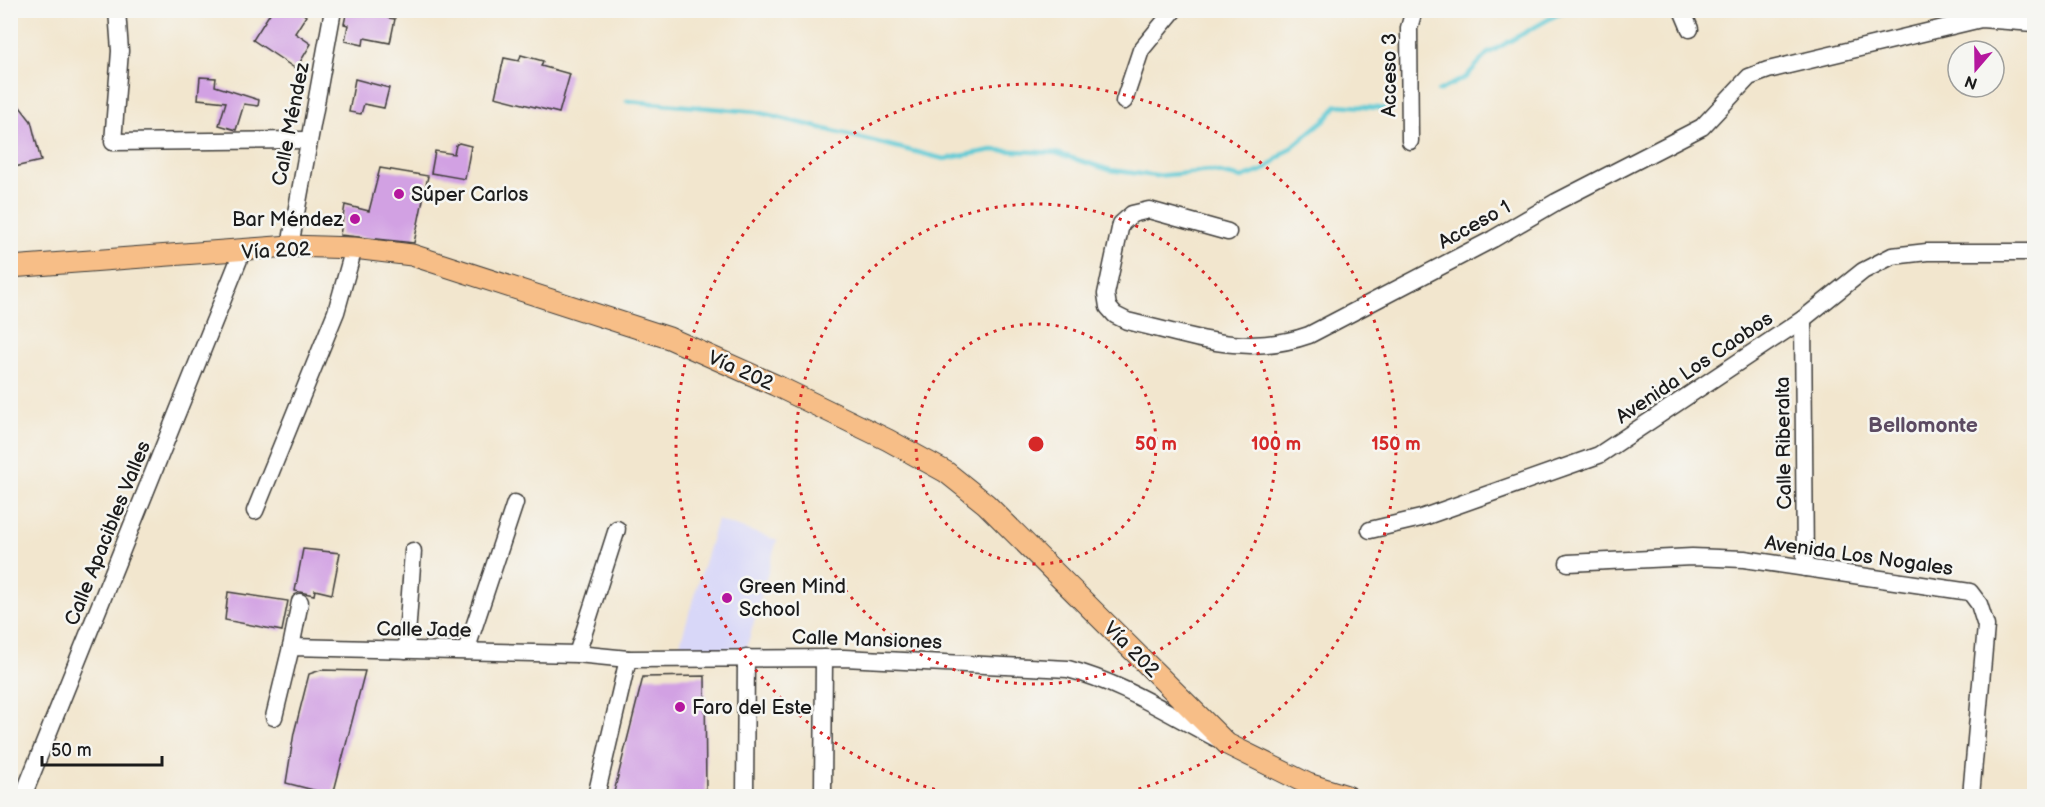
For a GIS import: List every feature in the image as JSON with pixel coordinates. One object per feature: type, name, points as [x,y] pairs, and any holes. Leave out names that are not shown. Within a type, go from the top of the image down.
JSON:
[{"type":"main road","name":"Vía 202","points":[[10,267],[242,252],[290,246],[354,248],[412,255],[669,338],[775,385],[946,472],[986,504],[1227,744],[1306,790],[1335,794]]},
{"type":"street","points":[[117,10],[120,51],[113,142],[307,140]]},
{"type":"street","name":"Calle Méndez","points":[[290,246],[307,140],[333,10]]},
{"type":"street","points":[[1124,101],[1141,50],[1174,10]]},
{"type":"street","name":"Acceso 3","points":[[1410,141],[1409,28],[1414,10]]},
{"type":"street","points":[[1682,10],[1690,29]]},
{"type":"street","name":"Acceso 1","points":[[1228,232],[1149,210],[1132,214],[1121,224],[1106,294],[1108,307],[1115,315],[1127,321],[1237,346],[1284,344],[1309,335],[1493,239],[1556,202],[1702,127],[1749,77],[1768,70],[1981,19],[2034,23]]},
{"type":"street","points":[[255,511],[336,312],[354,248]]},
{"type":"street","name":"Calle Apacibles Valles","points":[[24,796],[242,252]]},
{"type":"street","name":"Avenida Los Caobos","points":[[1370,530],[1421,518],[1599,455],[1803,319],[1863,271],[1892,256],[1927,252],[2034,252]]},
{"type":"street","name":"Calle Riberalta","points":[[1803,319],[1805,568]]},
{"type":"street","points":[[465,651],[515,503]]},
{"type":"street","points":[[577,654],[617,529]]},
{"type":"street","points":[[406,650],[413,551]]},
{"type":"street","name":"Avenida Los Nogales","points":[[1568,563],[1692,556],[1743,559],[1970,592],[1979,604],[1986,626],[1971,796]]},
{"type":"street","points":[[274,717],[300,602]]},
{"type":"street","name":"Calle Jade","points":[[291,647],[577,654],[628,660]]},
{"type":"street","points":[[745,796],[746,657]]},
{"type":"street","points":[[823,792],[824,658]]},
{"type":"street","name":"Calle Mansiones","points":[[628,660],[824,658],[1068,669],[1096,676],[1152,702],[1227,744]]},
{"type":"street","points":[[596,796],[628,660]]},
{"type":"shaded area","name":"Green Mind School","points":[[717,520],[777,540],[744,657],[676,657]]},
{"type":"building","points":[[272,10],[298,10],[306,16],[295,33],[311,44],[296,69],[253,40]]},
{"type":"building","points":[[347,10],[390,10],[388,18],[395,19],[390,43],[364,38],[363,45],[345,41],[348,25],[344,24]]},
{"type":"building","points":[[521,55],[543,61],[541,66],[570,74],[559,113],[495,97],[504,58],[519,61]]},
{"type":"building","points":[[200,77],[216,78],[215,86],[259,100],[258,106],[244,104],[236,130],[219,125],[226,102],[198,99]]},
{"type":"building","points":[[355,79],[389,88],[384,108],[364,104],[361,114],[349,112]]},
{"type":"building","points":[[10,94],[31,121],[41,161],[10,168]]},
{"type":"building","points":[[459,143],[471,146],[465,179],[431,173],[435,151],[454,154],[456,145]]},
{"type":"building","name":"Súper Carlos","points":[[380,168],[428,176],[414,243],[340,235],[345,205],[369,211]]},
{"type":"building","points":[[303,549],[340,553],[332,594],[315,590],[314,595],[295,591]]},
{"type":"building","points":[[228,592],[288,601],[282,631],[225,620]]},
{"type":"building","points":[[321,670],[365,671],[333,795],[286,783],[294,733],[309,674]]},
{"type":"building","points":[[705,676],[706,796],[613,796],[643,677]]},
{"type":"waterway","points":[[1438,91],[1465,78],[1487,54],[1565,10]]},
{"type":"waterway","points":[[627,101],[757,112],[944,159],[992,150],[1056,153],[1110,170],[1156,176],[1210,171],[1242,178],[1264,170],[1328,117],[1337,105],[1391,109]]},
{"type":"place","name":"Súper Carlos","points":[[399,194]]},
{"type":"place","name":"Bar Méndez","points":[[355,219]]},
{"type":"place","name":"Green Mind School","points":[[727,598]]},
{"type":"place","name":"Faro del Este","points":[[680,707]]},
{"type":"district","name":"Bellomonte","points":[[1923,425]]}]
